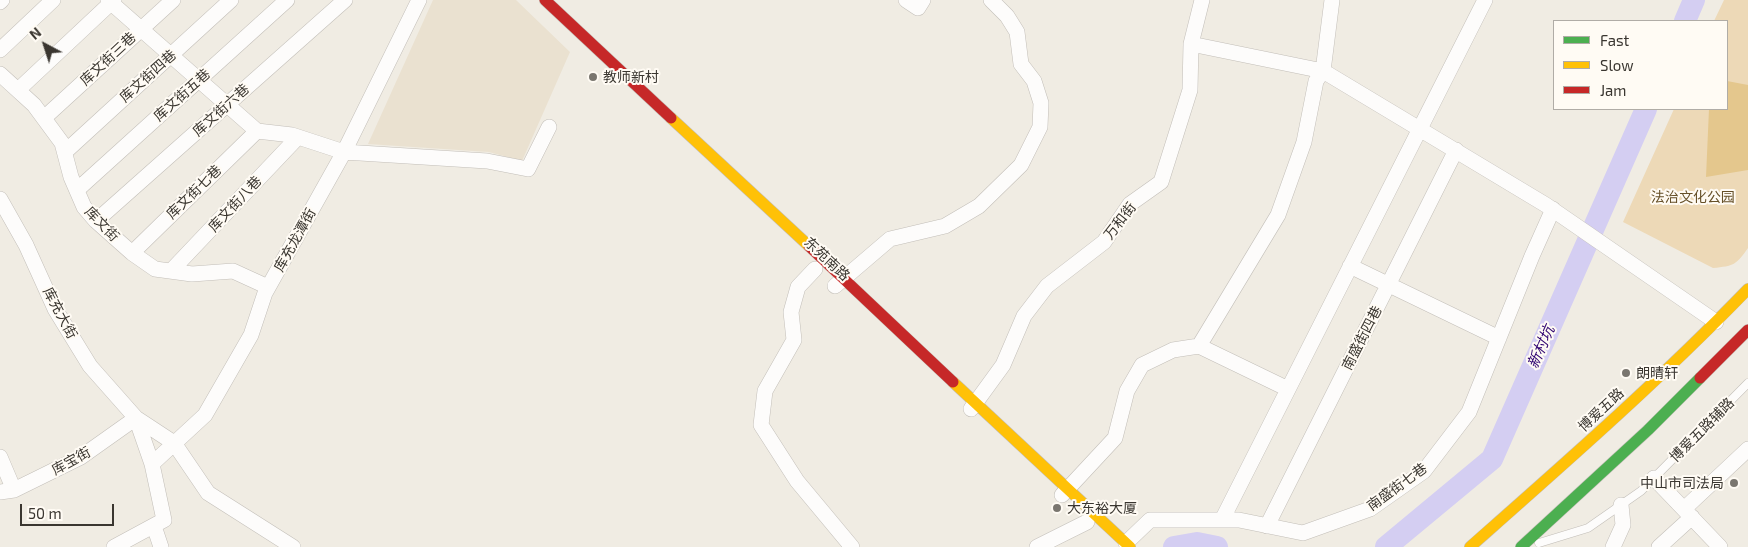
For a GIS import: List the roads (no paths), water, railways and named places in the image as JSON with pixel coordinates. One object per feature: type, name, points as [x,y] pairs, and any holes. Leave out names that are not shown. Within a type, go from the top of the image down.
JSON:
[{"type":"main road","points":[[532,0],[759,215]]},
{"type":"main road","name":"东苑南路","points":[[545,0],[825,275],[973,406],[1064,493],[1124,542]]},
{"type":"main road","name":"博爱五路","points":[[1470,547],[1587,444],[1716,322],[1748,289]]},
{"type":"main road","points":[[1521,547],[1648,430],[1748,330]]},
{"type":"main road","name":"东苑南路","points":[[1064,493],[1093,527]]},
{"type":"street","points":[[0,50],[53,0]]},
{"type":"street","name":"库文街三巷","points":[[44,118],[173,0]]},
{"type":"street","name":"库文街四巷","points":[[65,152],[231,0]]},
{"type":"street","name":"库文街五巷","points":[[77,190],[287,0]]},
{"type":"street","name":"库文街六巷","points":[[96,221],[345,0]]},
{"type":"street","name":"库充龙潭街","points":[[152,464],[205,415],[251,335],[268,287],[344,152],[419,0]]},
{"type":"street","points":[[852,547],[797,481],[761,426],[765,391],[794,340],[791,312],[798,287],[825,275],[890,239],[945,226],[979,206],[1021,165],[1040,127],[1041,103],[1034,81],[1021,64],[1017,32],[1007,16],[991,0]]},
{"type":"street","name":"万和街","points":[[973,406],[1003,365],[1024,316],[1047,286],[1104,242],[1130,204],[1161,182],[1190,90],[1191,44],[1202,0]]},
{"type":"street","points":[[1199,346],[1278,216],[1304,142],[1316,81],[1323,71],[1332,0]]},
{"type":"street","points":[[1222,520],[1485,0]]},
{"type":"street","points":[[18,90],[111,1],[226,106],[257,131],[298,137],[344,152],[488,160],[528,169],[549,127]]},
{"type":"street","points":[[1191,44],[1323,71],[1559,213],[1716,322]]},
{"type":"street","name":"库文街","points":[[0,74],[34,105],[62,142],[71,177],[84,207],[96,221],[132,253],[155,269],[192,274],[233,272],[268,287]]},
{"type":"street","name":"库文街七巷","points":[[132,253],[257,131]]},
{"type":"street","name":"库文街八巷","points":[[171,272],[298,137]]},
{"type":"street","name":"南盛街四巷","points":[[1267,526],[1456,150]]},
{"type":"street","name":"库充大街","points":[[0,199],[26,245],[55,309],[90,366],[136,418],[174,443],[208,493],[293,547]]},
{"type":"street","name":"南盛街七巷","points":[[1124,542],[1150,520],[1239,520],[1303,533],[1370,509],[1424,470],[1469,412],[1499,338],[1559,213]]},
{"type":"street","points":[[1350,266],[1499,338]]},
{"type":"street","points":[[1064,493],[1115,438],[1127,391],[1142,365],[1173,350],[1199,346],[1288,389]]},
{"type":"street","name":"库充大街","points":[[136,418],[152,464],[161,547]]},
{"type":"street","name":"库宝街","points":[[7,491],[81,457],[136,418]]},
{"type":"street","points":[[1659,547],[1748,448]]},
{"type":"street","points":[[0,457],[7,491]]},
{"type":"street","points":[[1654,478],[1720,547]]},
{"type":"street","points":[[1613,547],[1623,525],[1622,505]]},
{"type":"street","points":[[114,547],[159,523]]},
{"type":"street","points":[[1036,547],[1093,527]]},
{"type":"lane","name":"博爱五路辅路","points":[[1525,547],[1588,528],[1622,505],[1641,491],[1748,383]]},
{"type":"waterway","name":"新村坑","points":[[1685,20],[1694,0]]},
{"type":"waterway","name":"新村坑","points":[[1386,547],[1492,459],[1646,110]]},
{"type":"waterway","points":[[1174,547],[1197,543],[1217,547]]},
{"type":"place","name":"教师新村","points":[[593,77]]},
{"type":"place","name":"朗晴轩","points":[[1626,373]]},
{"type":"place","name":"中山市司法局","points":[[1734,483]]},
{"type":"place","name":"大东裕大厦","points":[[1057,508]]},
{"type":"park label","name":"法治文化公园","points":[[1693,197]]}]
